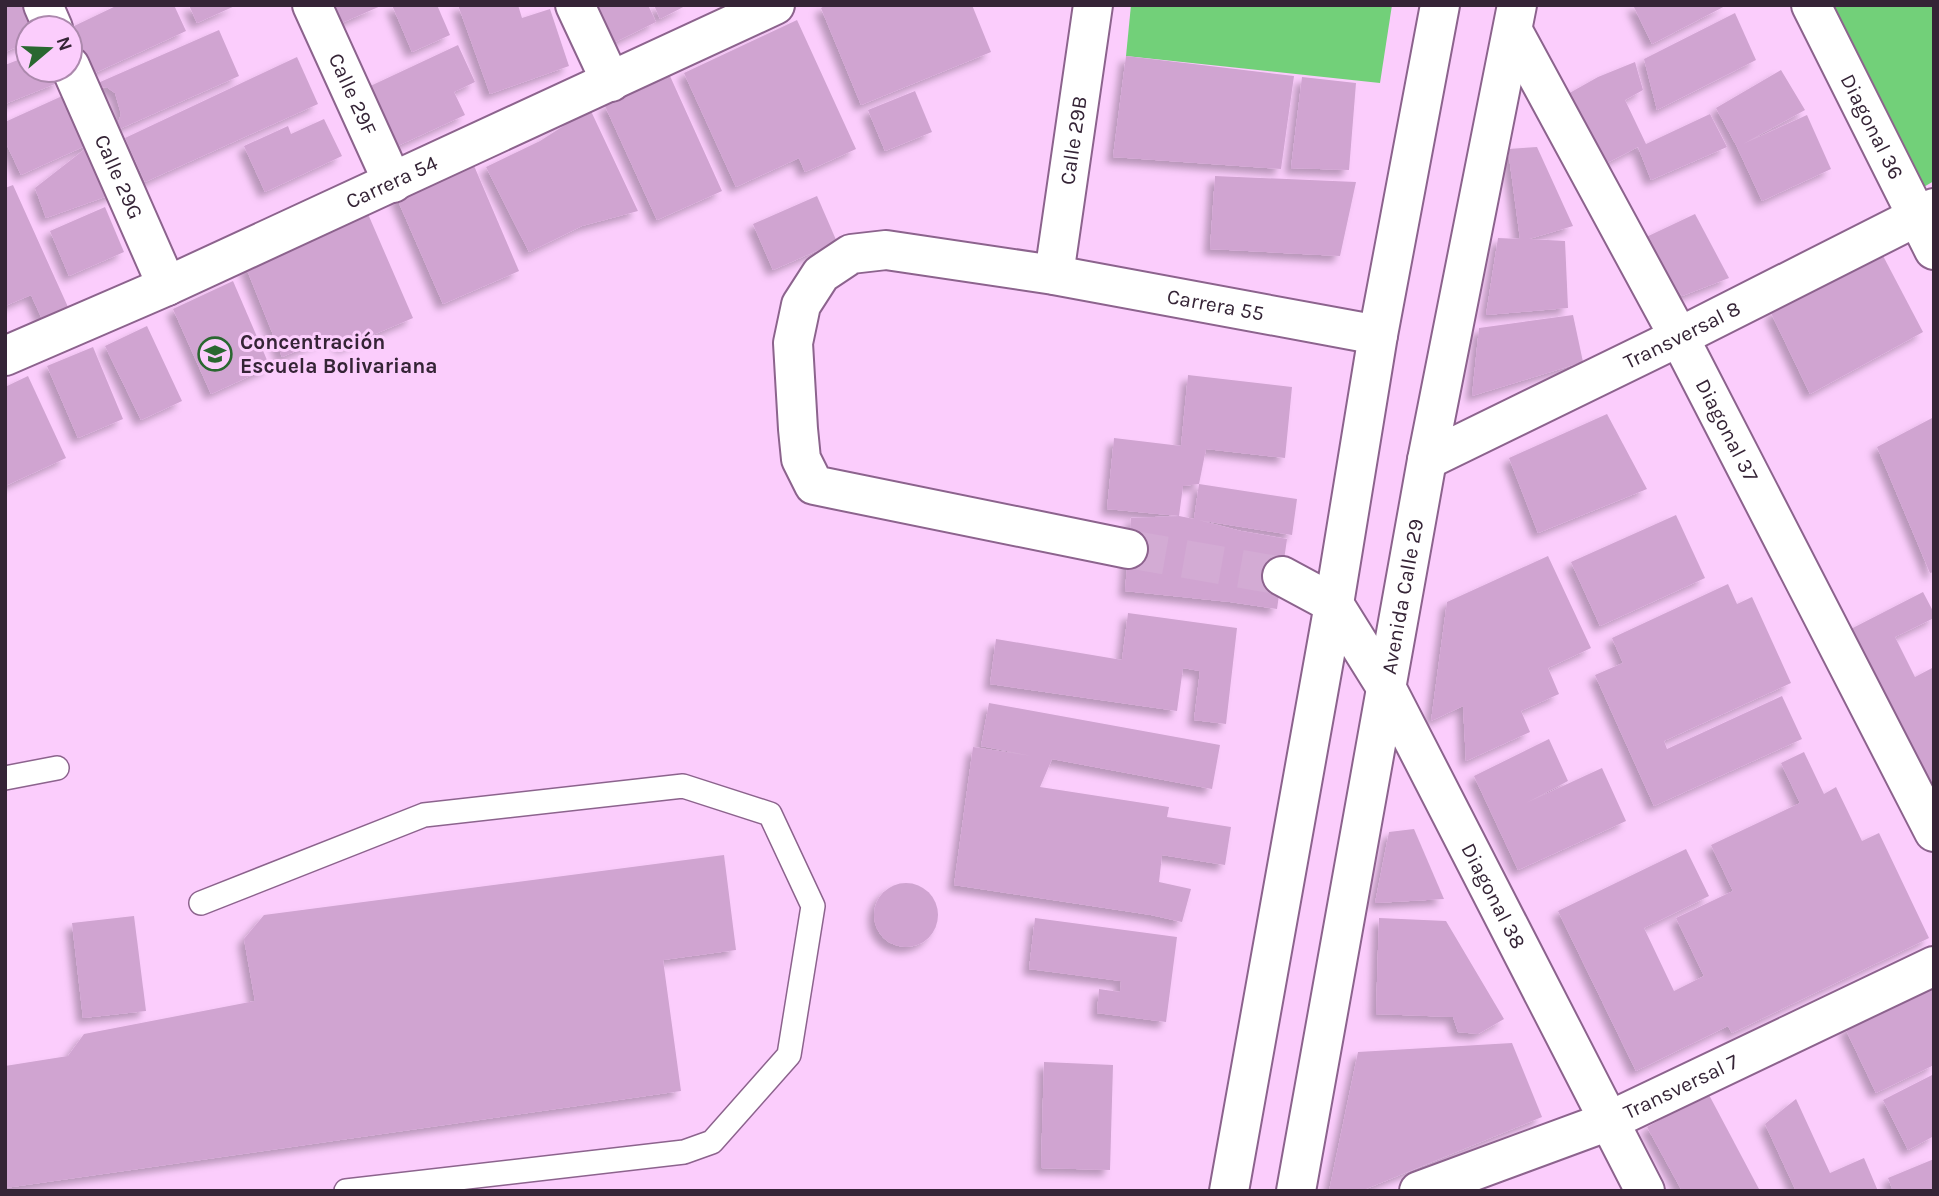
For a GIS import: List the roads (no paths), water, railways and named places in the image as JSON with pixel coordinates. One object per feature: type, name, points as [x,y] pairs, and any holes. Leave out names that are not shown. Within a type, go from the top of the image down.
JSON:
[{"type":"street","name":"Calle 29F","points":[[312,5],[393,183]]},
{"type":"street","points":[[575,5],[611,82]]},
{"type":"street","name":"Carrera 54","points":[[5,356],[393,183],[775,5]]},
{"type":"street","name":"Calle 29B","points":[[1054,275],[1093,5]]},
{"type":"street","points":[[1230,1191],[1334,604],[1378,335],[1440,5]]},
{"type":"street","name":"Diagonal 36","points":[[1811,5],[1928,225]]},
{"type":"street","name":"Diagonal 37","points":[[1515,18],[1934,832]]},
{"type":"street","name":"Avenida Calle 29","points":[[1296,1191],[1427,460],[1515,18]]},
{"type":"street","name":"Calle 29G","points":[[78,84],[167,286]]},
{"type":"street","name":"Transversal 8","points":[[1427,460],[1679,337],[1928,225]]},
{"type":"street","name":"Carrera 55","points":[[1128,549],[814,485],[801,459],[793,343],[801,305],[821,274],[851,254],[886,250],[1054,275],[1378,335]]},
{"type":"street","points":[[1282,576],[1334,604]]},
{"type":"street","name":"Diagonal 38","points":[[1334,604],[1387,689],[1645,1191]]},
{"type":"street","name":"Transversal 7","points":[[1419,1191],[1609,1121],[1934,966]]},
{"type":"lane","points":[[5,778],[57,768]]},
{"type":"lane","points":[[201,903],[424,815],[683,786],[770,814],[813,906],[789,1055],[712,1142],[684,1152],[346,1191]]},
{"type":"tunnel","points":[[1128,549],[1282,576]]},
{"type":"place","name":"Concentración Escuela Bolivariana","points":[[215,354]]}]
